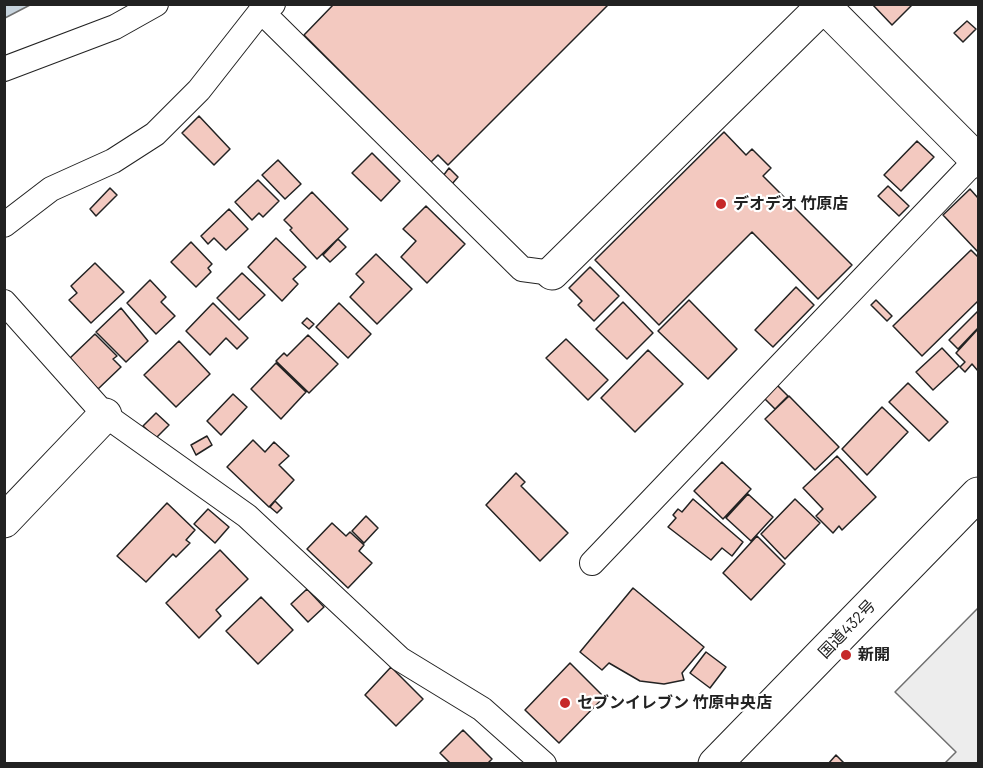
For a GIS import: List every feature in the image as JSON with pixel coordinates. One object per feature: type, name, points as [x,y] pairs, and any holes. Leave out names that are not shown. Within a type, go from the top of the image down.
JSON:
[{"type":"main road","points":[[552,273],[824,5],[978,160]]},
{"type":"main road","points":[[4,521],[105,415]]},
{"type":"main road","name":"国道432号","points":[[715,764],[978,494]]},
{"type":"street","points":[[4,69],[115,27],[156,4]]},
{"type":"street","points":[[4,225],[51,189],[113,161],[155,134],[198,90],[267,8],[522,269],[552,273]]},
{"type":"street","points":[[592,563],[978,160]]},
{"type":"street","points":[[4,302],[105,415],[247,516],[400,659],[482,709],[544,764]]},
{"type":"shaded area","points":[[5,4],[30,5],[5,18]]},
{"type":"shaded area","points":[[978,608],[978,763],[945,763],[956,752],[895,692]]},
{"type":"building","points":[[334,4],[609,4],[448,165],[438,155],[431,162],[304,35]]},
{"type":"building","points":[[872,4],[913,4],[892,25]]},
{"type":"building","points":[[967,21],[976,29],[963,42],[954,33]]},
{"type":"building","points":[[199,116],[230,149],[214,165],[182,133]]},
{"type":"building","name":"デオデオ 竹原店","points":[[724,132],[746,155],[752,149],[771,168],[763,176],[852,265],[818,299],[752,232],[659,325],[595,260]]},
{"type":"building","points":[[917,141],[934,157],[901,191],[884,175]]},
{"type":"building","points":[[372,153],[400,181],[381,201],[352,173]]},
{"type":"building","points":[[278,160],[301,184],[285,199],[262,175]]},
{"type":"building","points":[[449,168],[458,177],[452,184],[443,176]]},
{"type":"building","points":[[258,180],[279,201],[263,217],[259,213],[252,220],[235,202]]},
{"type":"building","points":[[888,186],[909,206],[899,216],[878,196]]},
{"type":"building","points":[[110,188],[117,195],[96,216],[90,209]]},
{"type":"building","points":[[970,189],[978,198],[978,252],[943,215]]},
{"type":"building","points":[[312,192],[348,229],[317,259],[290,230],[292,228],[284,220]]},
{"type":"building","points":[[426,206],[465,244],[427,283],[401,257],[416,241],[403,229]]},
{"type":"building","points":[[229,209],[248,229],[226,250],[214,238],[208,244],[201,236]]},
{"type":"building","points":[[276,238],[306,267],[293,279],[298,284],[282,301],[248,267]]},
{"type":"building","points":[[338,239],[346,247],[330,262],[323,255]]},
{"type":"building","points":[[191,242],[212,264],[208,268],[211,272],[196,287],[171,262]]},
{"type":"building","points":[[971,250],[978,257],[978,301],[922,356],[893,326]]},
{"type":"building","points":[[376,254],[412,289],[377,324],[350,297],[364,282],[356,274]]},
{"type":"building","points":[[95,263],[124,292],[91,323],[69,300],[77,293],[71,286]]},
{"type":"building","points":[[590,267],[619,296],[594,321],[578,305],[582,301],[569,288]]},
{"type":"building","points":[[242,273],[265,295],[239,320],[217,298]]},
{"type":"building","points":[[150,280],[166,297],[161,302],[175,316],[156,334],[127,303]]},
{"type":"building","points":[[796,287],[814,305],[773,347],[755,330]]},
{"type":"building","points":[[689,300],[737,349],[708,379],[658,331]]},
{"type":"building","points":[[876,300],[892,316],[887,321],[871,305]]},
{"type":"building","points":[[623,302],[653,333],[627,359],[596,329]]},
{"type":"building","points":[[213,303],[248,338],[237,349],[226,338],[210,355],[186,331]]},
{"type":"building","points":[[339,303],[371,334],[348,358],[316,327]]},
{"type":"building","points":[[121,308],[148,341],[126,362],[96,332]]},
{"type":"building","points":[[978,311],[978,328],[958,349],[949,340]]},
{"type":"building","points":[[307,318],[314,324],[309,329],[302,323]]},
{"type":"building","points":[[978,329],[978,371],[972,364],[965,372],[960,367],[965,362],[956,353]]},
{"type":"building","points":[[95,334],[117,356],[113,359],[121,367],[98,389],[69,359]]},
{"type":"building","points":[[308,335],[338,364],[309,393],[276,361],[284,353],[287,356]]},
{"type":"building","points":[[566,339],[608,380],[588,400],[546,358]]},
{"type":"building","points":[[179,341],[210,374],[176,407],[144,375]]},
{"type":"building","points":[[942,348],[959,366],[933,390],[916,372]]},
{"type":"building","points":[[648,350],[683,384],[635,432],[601,398]]},
{"type":"building","points":[[276,363],[306,392],[281,419],[251,389]]},
{"type":"building","points":[[775,383],[788,396],[775,409],[762,396]]},
{"type":"building","points":[[908,383],[948,422],[929,441],[889,402]]},
{"type":"building","points":[[233,394],[247,407],[221,435],[207,421]]},
{"type":"building","points":[[789,396],[839,447],[815,470],[765,419]]},
{"type":"building","points":[[882,407],[908,432],[867,475],[842,449]]},
{"type":"building","points":[[156,413],[169,425],[156,438],[143,426]]},
{"type":"building","points":[[207,436],[212,445],[196,455],[191,445]]},
{"type":"building","points":[[253,440],[265,452],[274,442],[289,456],[279,465],[294,480],[269,507],[227,467]]},
{"type":"building","points":[[837,456],[876,497],[842,530],[839,526],[833,533],[816,516],[823,509],[803,488]]},
{"type":"building","points":[[722,462],[751,489],[723,519],[694,491]]},
{"type":"building","points":[[516,473],[525,482],[521,486],[568,533],[540,561],[486,505]]},
{"type":"building","points":[[748,494],[773,517],[751,541],[726,518]]},
{"type":"building","points":[[693,499],[743,542],[732,556],[722,548],[711,560],[668,527],[676,518],[673,515],[678,509],[682,512]]},
{"type":"building","points":[[795,499],[820,523],[785,559],[761,534]]},
{"type":"building","points":[[275,501],[282,508],[277,513],[270,507]]},
{"type":"building","points":[[167,503],[195,530],[186,540],[190,543],[176,557],[173,554],[146,582],[117,556]]},
{"type":"building","points":[[208,509],[229,527],[215,543],[194,524]]},
{"type":"building","points":[[366,516],[378,528],[364,543],[352,531]]},
{"type":"building","points":[[332,523],[346,536],[350,532],[364,545],[359,551],[372,563],[348,588],[307,549]]},
{"type":"building","points":[[757,536],[785,564],[751,600],[723,573]]},
{"type":"building","points":[[220,550],[248,579],[216,610],[221,616],[199,638],[166,603]]},
{"type":"building","points":[[633,588],[704,647],[682,673],[684,680],[664,684],[640,681],[609,663],[602,670],[580,652]]},
{"type":"building","points":[[307,589],[324,607],[308,622],[291,604]]},
{"type":"building","points":[[261,597],[293,630],[258,664],[226,631]]},
{"type":"building","points":[[706,652],[726,667],[710,688],[690,673]]},
{"type":"building","name":"セブンイレブン 竹原中央店","points":[[570,663],[604,697],[559,743],[525,710]]},
{"type":"building","points":[[391,667],[423,699],[396,726],[365,695]]},
{"type":"building","points":[[463,730],[492,759],[487,764],[451,764],[440,753]]},
{"type":"building","points":[[836,755],[845,764],[828,764]]},
{"type":"place","name":"デオデオ 竹原店","points":[[721,204]]},
{"type":"place","name":"新開","points":[[846,655]]},
{"type":"place","name":"セブンイレブン 竹原中央店","points":[[565,703]]}]
